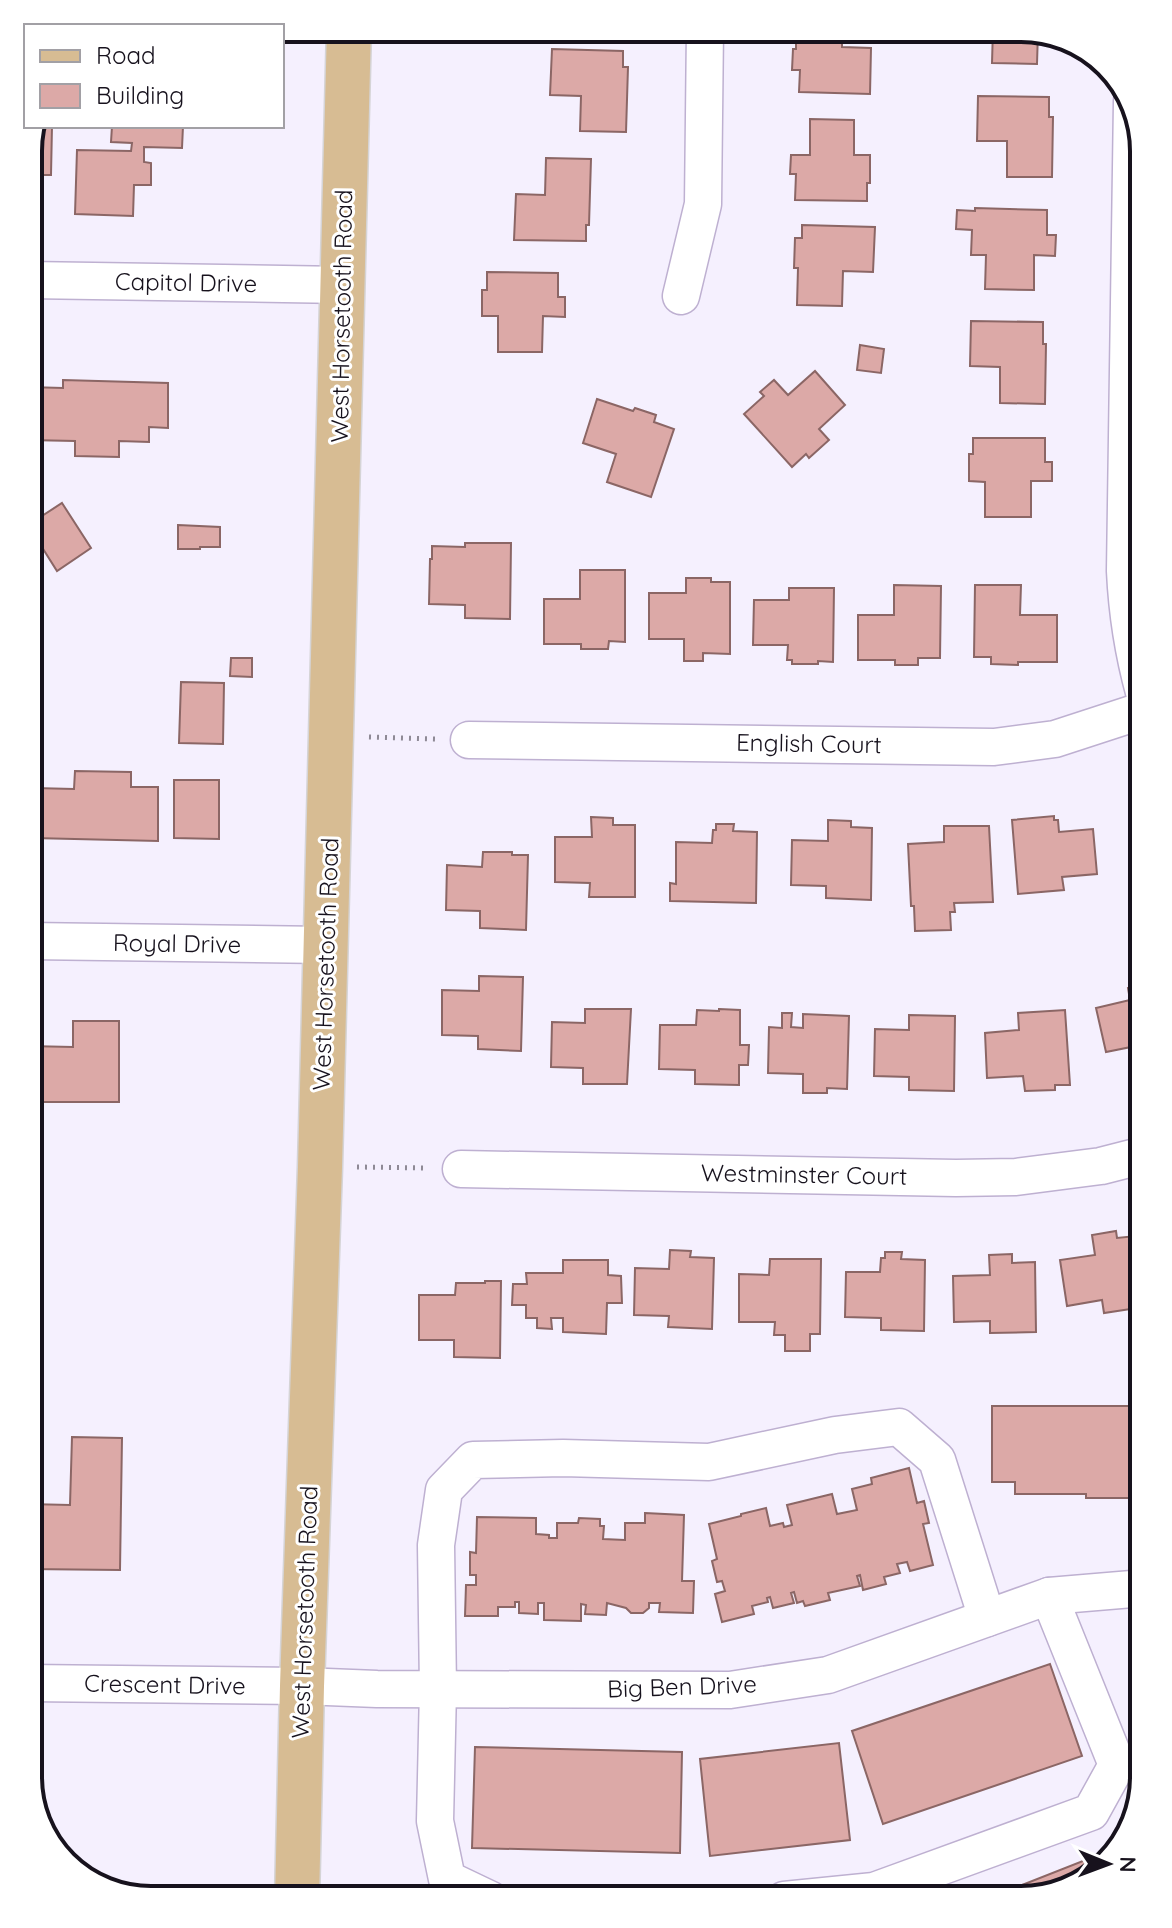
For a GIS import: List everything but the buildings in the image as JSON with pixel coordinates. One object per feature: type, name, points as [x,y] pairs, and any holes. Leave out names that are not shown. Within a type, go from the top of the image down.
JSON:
[{"type":"main road","name":"West Horsetooth Road","points":[[297,1886],[320,1167],[349,42]]},
{"type":"street","points":[[681,296],[703,204],[705,42]]},
{"type":"street","points":[[1130,235],[1125,571],[1130,627]]},
{"type":"street","name":"Capitol Drive","points":[[42,280],[343,285]]},
{"type":"street","name":"English Court","points":[[469,740],[994,747],[1055,739],[1130,715]]},
{"type":"street","name":"Royal Drive","points":[[42,941],[325,945]]},
{"type":"street","name":"Westminster Court","points":[[461,1169],[1016,1177],[1101,1166],[1130,1159]]},
{"type":"street","points":[[462,1886],[447,1879],[435,1821],[438,1689],[436,1545],[444,1490],[473,1460],[563,1458],[709,1462],[835,1435],[899,1427],[937,1460],[987,1618]]},
{"type":"street","name":"Big Ben Drive","points":[[302,1686],[730,1690],[828,1675],[1049,1596],[1130,1589]]},
{"type":"street","points":[[888,1886],[1091,1812],[1117,1765],[1049,1596]]},
{"type":"street","name":"Crescent Drive","points":[[42,1683],[302,1686]]},
{"type":"path","points":[[332,734],[469,740]]},
{"type":"path","points":[[320,1167],[461,1169]]}]
